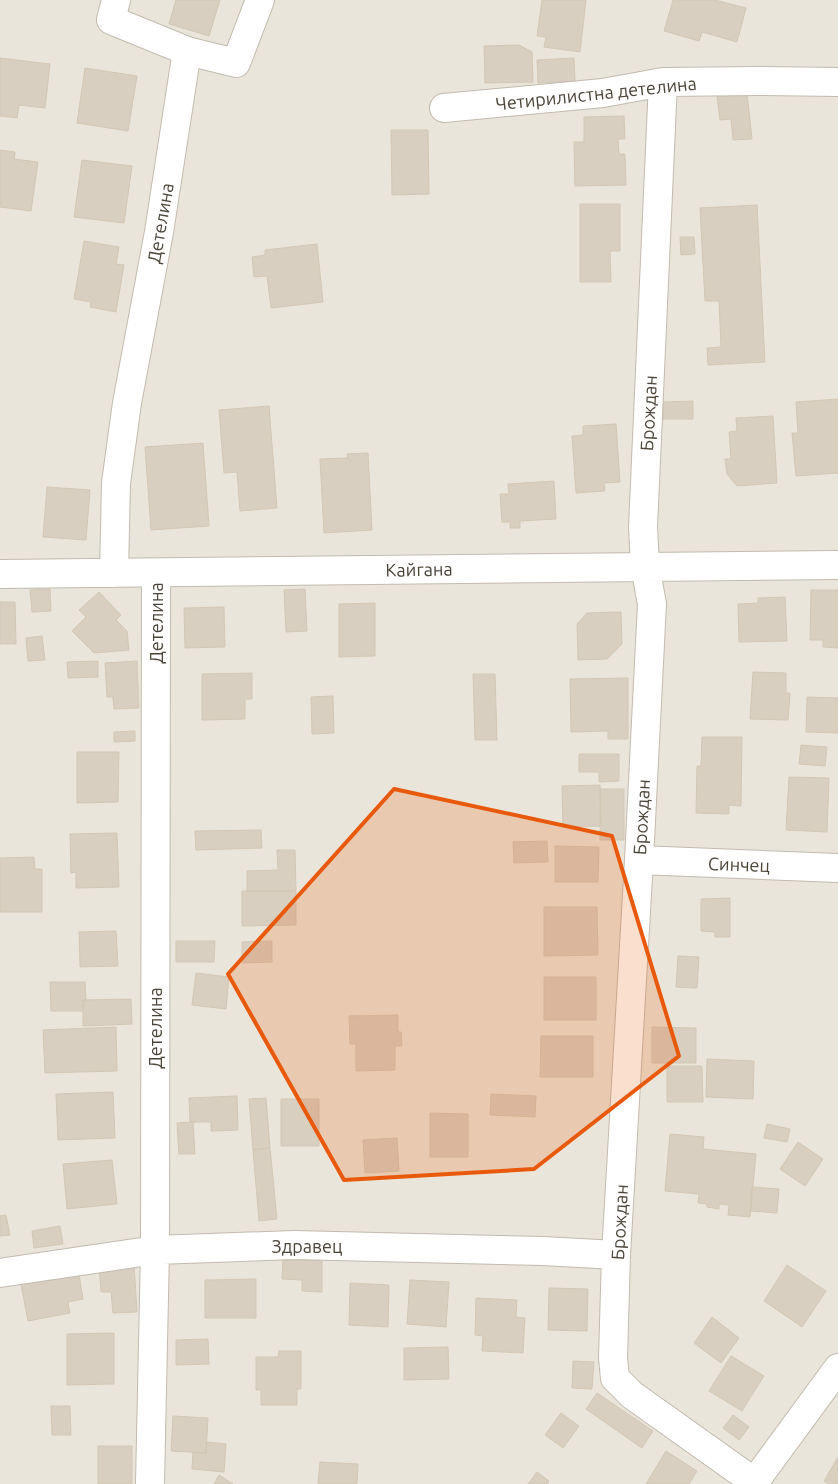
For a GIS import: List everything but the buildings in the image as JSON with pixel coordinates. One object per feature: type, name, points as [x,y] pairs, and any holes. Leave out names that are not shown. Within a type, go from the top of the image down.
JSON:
[{"type":"street","points":[[113,10],[187,51],[236,63],[260,0]]},
{"type":"street","name":"Детелина","points":[[114,573],[116,483],[127,403],[159,232],[187,51]]},
{"type":"street","name":"Четирилистна детелина","points":[[444,108],[603,93],[663,82],[838,82]]},
{"type":"street","name":"Брождан","points":[[663,82],[642,527],[645,566],[652,604],[616,1255],[613,1358],[616,1378],[632,1396],[755,1483]]},
{"type":"street","name":"Кайгана","points":[[0,574],[838,565]]},
{"type":"street","name":"Детелина","points":[[150,1484],[155,1250],[156,573]]},
{"type":"street","name":"Синчец","points":[[639,860],[838,868]]},
{"type":"street","name":"Здравец","points":[[0,1273],[155,1250],[294,1245],[543,1251],[616,1255]]},
{"type":"street","points":[[755,1483],[838,1368]]},
{"type":"highlighted area","points":[[394,789],[612,836],[679,1056],[534,1169],[344,1180],[228,974]]},
{"type":"shaded area","points":[[0,0],[838,0],[838,1484],[0,1484]]}]
